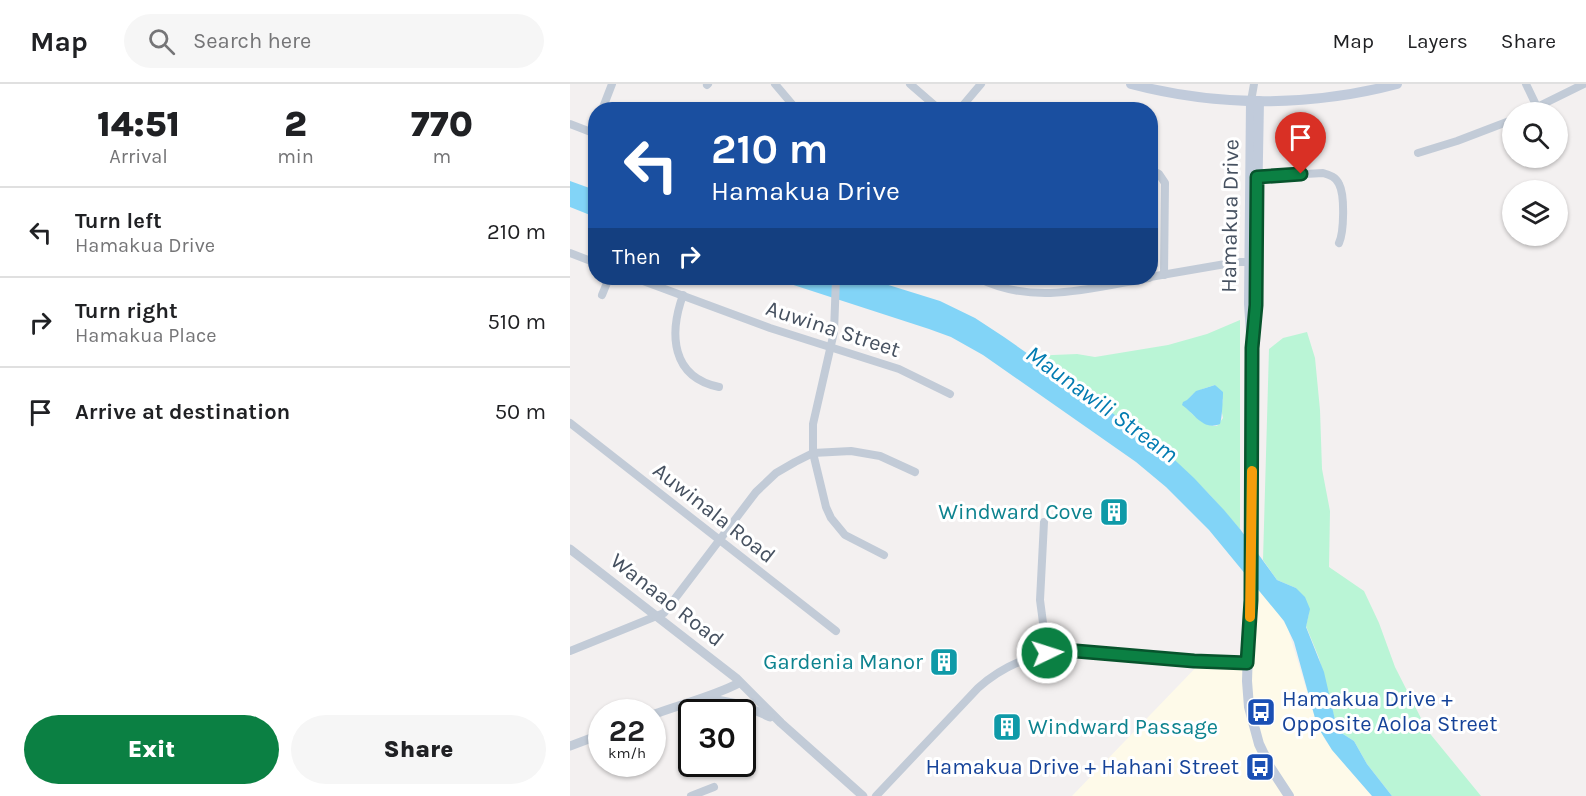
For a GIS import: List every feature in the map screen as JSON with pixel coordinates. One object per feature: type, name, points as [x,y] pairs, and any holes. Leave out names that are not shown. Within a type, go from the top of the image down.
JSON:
[{"type":"main road","points":[[1131,84],[1188,96],[1255,101],[1322,98],[1396,84]]},
{"type":"main road","name":"Hamakua Drive","points":[[1255,101],[1253,262],[1256,305],[1252,348],[1251,600],[1247,694],[1254,729],[1270,767],[1289,796]]},
{"type":"street","points":[[605,102],[612,84]]},
{"type":"street","points":[[775,84],[790,102]]},
{"type":"street","points":[[910,84],[931,102]]},
{"type":"street","points":[[966,102],[981,84]]},
{"type":"street","name":"Hamakua Drive","points":[[1255,84],[1255,101]]},
{"type":"street","points":[[1526,84],[1535,102]]},
{"type":"street","points":[[1548,102],[1584,84]]},
{"type":"street","points":[[570,124],[588,130]]},
{"type":"street","points":[[1419,153],[1502,124]]},
{"type":"street","points":[[1158,173],[1165,187],[1164,275]]},
{"type":"street","points":[[1253,177],[1323,173],[1336,179],[1340,185],[1343,230],[1339,243]]},
{"type":"street","points":[[570,253],[588,259]]},
{"type":"street","points":[[1158,276],[1237,262],[1253,262]]},
{"type":"street","points":[[602,295],[606,285]]},
{"type":"street","name":"Auwina Street","points":[[655,285],[831,348],[899,369],[950,394]]},
{"type":"street","points":[[836,285],[836,309],[831,348],[813,424],[813,453],[826,507],[831,518],[845,535],[884,555]]},
{"type":"street","points":[[995,285],[1036,294],[1059,293],[1104,285]]},
{"type":"street","points":[[683,295],[674,331],[680,357],[696,380],[719,387]]},
{"type":"street","name":"Auwinala Road","points":[[570,423],[836,631]]},
{"type":"street","points":[[570,651],[664,613],[719,539],[769,479],[813,453],[835,451],[868,453],[915,472]]},
{"type":"street","points":[[1044,522],[1040,600],[1047,653]]},
{"type":"street","name":"Wanaao Road","points":[[570,549],[574,557],[658,616],[736,678],[781,723]]},
{"type":"street","points":[[876,796],[986,680],[1013,663],[1047,653],[1076,651],[1247,663]]},
{"type":"street","points":[[666,710],[719,693],[739,683]]},
{"type":"street","points":[[698,698],[728,702],[756,710],[781,723],[863,796]]},
{"type":"street","points":[[570,746],[588,739]]},
{"type":"street","points":[[691,796],[714,787]]},
{"type":"shaded area","points":[[1255,586],[1279,614],[1288,629],[1315,718],[1325,740],[1372,796],[1072,796],[1205,658],[1252,657]]},
{"type":"green space","points":[[1240,320],[1240,529],[1209,494],[1162,448],[1029,356],[1077,354],[1095,357],[1168,345],[1207,334]],"holes":[[[1215,385],[1223,400],[1221,408],[1223,418],[1217,426],[1208,425],[1185,406],[1193,394]]]},
{"type":"green space","points":[[1307,332],[1315,358],[1322,469],[1330,511],[1329,567],[1364,591],[1379,623],[1395,667],[1427,730],[1481,796],[1392,796],[1367,764],[1354,741],[1343,734],[1336,724],[1319,658],[1306,626],[1309,613],[1296,588],[1277,580],[1263,560],[1269,349],[1283,338]]},
{"type":"water","points":[[570,181],[588,187],[588,214],[570,207]]},
{"type":"water","points":[[794,285],[889,285],[940,301],[975,318],[1004,337],[1162,448],[1224,510],[1277,580],[1296,588],[1305,597],[1310,609],[1306,627],[1324,672],[1336,724],[1343,734],[1354,741],[1367,764],[1392,796],[1372,796],[1332,750],[1319,729],[1294,642],[1284,621],[1209,530],[1166,487],[1136,462],[983,355],[951,337]]},
{"type":"water","points":[[1215,385],[1223,392],[1220,424],[1214,426],[1204,423],[1182,405],[1196,391]]},
{"type":"slow traffic","points":[[1250,617],[1252,471]]},
{"type":"place","name":"Windward Cove","points":[[1114,512]]},
{"type":"place","name":"Gardenia Manor","points":[[944,662]]},
{"type":"place","name":"Hamakua Drive + Opposite Aoloa Street","points":[[1261,712]]},
{"type":"place","name":"Windward Passage","points":[[1007,727]]},
{"type":"place","name":"Hamakua Drive + Hahani Street","points":[[1260,767]]},
{"type":"route","points":[[1047,653],[1076,651],[1247,663],[1251,600],[1252,348],[1256,305],[1257,177],[1301,174]]},
{"type":"water label","name":"Maunawili Stream","points":[[1102,404]]}]
